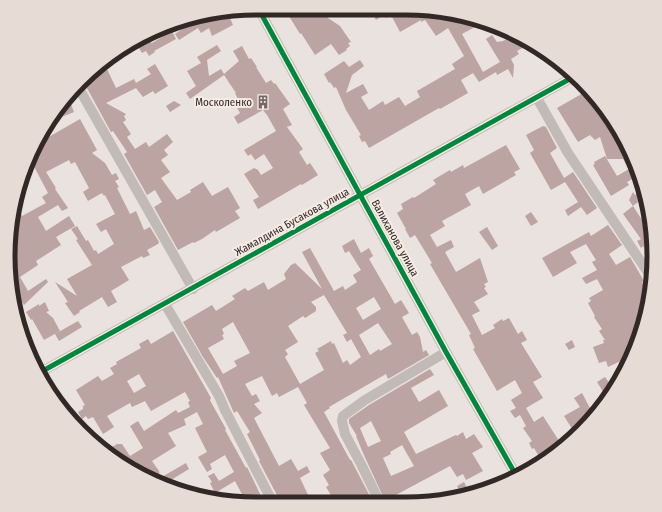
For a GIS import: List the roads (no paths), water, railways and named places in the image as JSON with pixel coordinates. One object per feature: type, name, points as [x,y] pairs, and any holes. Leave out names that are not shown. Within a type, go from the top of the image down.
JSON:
[{"type":"street","name":"Валиханова улица","points":[[262,15],[446,352],[514,471]]},
{"type":"street","name":"Жамалдина Бусакова улица","points":[[44,371],[569,79]]},
{"type":"street","points":[[81,91],[193,289]]},
{"type":"street","points":[[537,98],[568,153],[646,271]]},
{"type":"street","points":[[165,304],[219,396],[270,497]]},
{"type":"street","points":[[377,497],[346,434],[342,422],[343,416],[365,400],[446,352]]},
{"type":"place","name":"Москоленко","points":[[263,102]]}]
